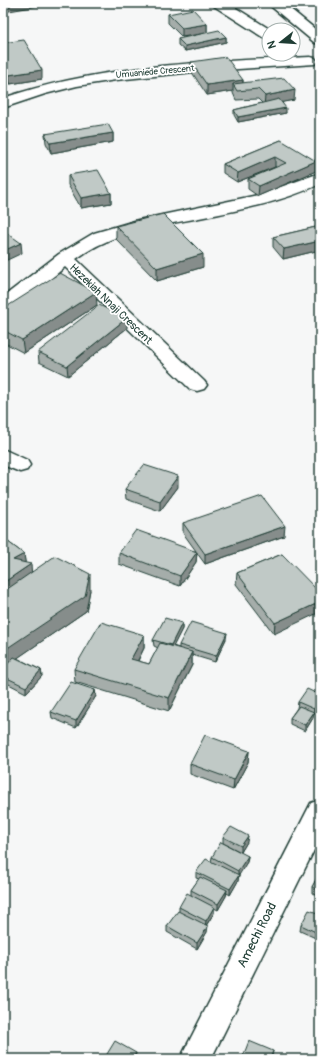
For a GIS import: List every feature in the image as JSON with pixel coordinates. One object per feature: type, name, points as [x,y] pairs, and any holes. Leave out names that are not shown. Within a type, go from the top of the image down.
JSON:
[{"type":"main road","points":[[219,3],[261,30]]},
{"type":"main road","points":[[274,3],[320,40]]},
{"type":"main road","points":[[301,56],[315,66]]},
{"type":"main road","name":"Umuaniede Crescent","points":[[3,103],[29,93],[110,75],[200,68],[315,66]]},
{"type":"main road","name":"Hezekiah Nnaji Crescent","points":[[197,386],[65,258],[100,238],[122,230],[292,192],[320,178]]},
{"type":"main road","points":[[3,305],[45,276],[65,258]]},
{"type":"main road","name":"Amechi Road","points":[[194,1059],[320,812]]},
{"type":"building","points":[[193,9],[207,24],[182,28],[168,14]]},
{"type":"building","points":[[219,30],[226,37],[185,46],[178,39]]},
{"type":"building","points":[[24,40],[42,70],[9,75],[3,63],[3,43]]},
{"type":"building","points":[[226,57],[243,80],[207,85],[191,62]]},
{"type":"building","points":[[284,78],[295,90],[265,96],[258,89],[237,91],[233,84]]},
{"type":"building","points":[[279,99],[286,108],[238,117],[234,110]]},
{"type":"building","points":[[108,124],[113,133],[50,143],[45,134]]},
{"type":"building","points":[[281,140],[316,161],[259,186],[248,179],[286,163],[275,157],[238,173],[223,164]]},
{"type":"building","points":[[98,170],[111,193],[81,198],[68,175]]},
{"type":"building","points":[[163,214],[203,254],[157,268],[116,226]]},
{"type":"building","points":[[320,226],[320,241],[284,249],[273,237]]},
{"type":"building","points":[[3,230],[21,243],[3,251]]},
{"type":"building","points":[[60,273],[96,292],[22,340],[3,330],[3,309]]},
{"type":"building","points":[[99,305],[127,318],[67,366],[38,352]]},
{"type":"building","points":[[144,465],[178,476],[160,501],[125,489]]},
{"type":"building","points":[[262,496],[285,526],[205,554],[183,523]]},
{"type":"building","points":[[136,530],[197,552],[180,576],[119,553]]},
{"type":"building","points":[[3,538],[24,554],[13,560],[31,564],[3,583]]},
{"type":"building","points":[[282,554],[320,593],[320,602],[275,623],[237,573]]},
{"type":"building","points":[[55,556],[90,574],[85,596],[3,651],[3,592]]},
{"type":"building","points":[[165,618],[182,623],[171,645],[153,640]]},
{"type":"building","points":[[101,622],[144,635],[131,659],[149,664],[160,643],[192,652],[169,698],[74,669]]},
{"type":"building","points":[[191,622],[227,633],[216,656],[179,645]]},
{"type":"building","points":[[14,657],[41,670],[26,687],[3,676],[3,669]]},
{"type":"building","points":[[71,682],[95,690],[76,721],[51,712]]},
{"type":"building","points":[[307,689],[320,695],[320,700],[314,709],[298,702]]},
{"type":"building","points":[[299,706],[314,712],[305,725],[290,718]]},
{"type":"building","points":[[205,735],[249,751],[234,780],[190,764]]},
{"type":"building","points":[[231,827],[248,836],[241,846],[223,837]]},
{"type":"building","points":[[221,842],[248,856],[238,871],[212,857]]},
{"type":"building","points":[[206,859],[239,875],[230,889],[196,872]]},
{"type":"building","points":[[320,872],[320,891],[312,887]]},
{"type":"building","points":[[200,877],[227,890],[218,904],[191,890]]},
{"type":"building","points":[[187,893],[214,907],[206,921],[179,907]]},
{"type":"building","points":[[309,910],[320,914],[320,934],[301,925]]},
{"type":"building","points":[[178,911],[208,926],[197,943],[167,926]]},
{"type":"building","points":[[115,1041],[136,1053],[132,1059],[104,1059]]},
{"type":"building","points":[[249,1041],[273,1051],[270,1059],[242,1059]]}]
